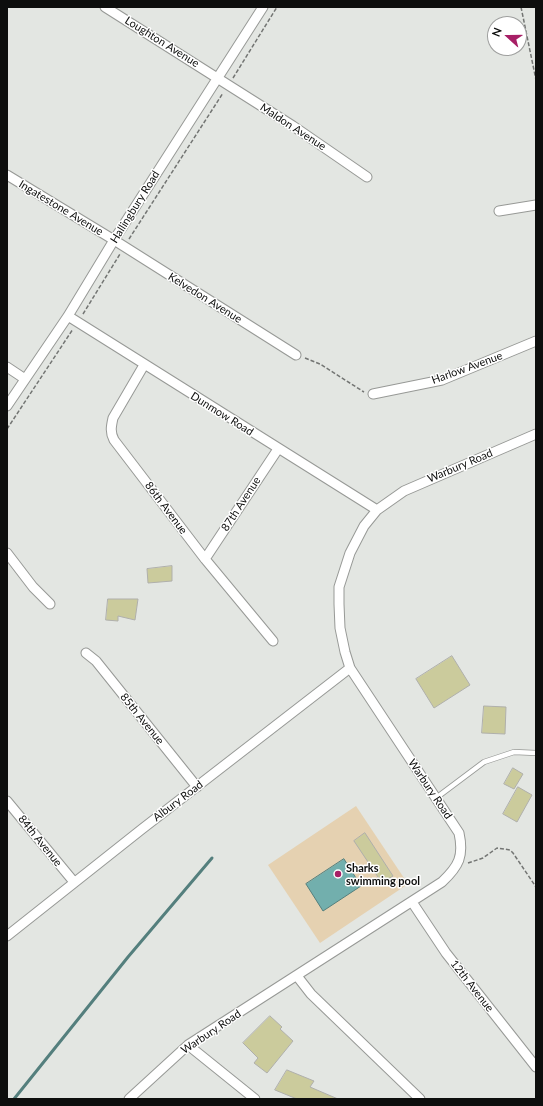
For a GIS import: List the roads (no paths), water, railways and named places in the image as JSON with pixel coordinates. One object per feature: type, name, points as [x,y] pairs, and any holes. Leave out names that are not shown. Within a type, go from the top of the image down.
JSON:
[{"type":"street","name":"Loughton Avenue","points":[[105,7],[218,78]]},
{"type":"street","name":"Hallingbury Road","points":[[7,406],[68,316],[114,240],[263,7]]},
{"type":"street","name":"Maldon Avenue","points":[[218,78],[293,126],[367,177]]},
{"type":"street","name":"Ingatestone Avenue","points":[[7,175],[114,240]]},
{"type":"street","points":[[498,211],[536,205]]},
{"type":"street","name":"Kelvedon Avenue","points":[[114,240],[296,355]]},
{"type":"street","name":"Dunmow Road","points":[[68,316],[377,510]]},
{"type":"street","name":"Harlow Avenue","points":[[373,394],[442,380],[536,341]]},
{"type":"street","name":"86th Avenue","points":[[144,365],[113,418],[110,427],[111,434],[114,440],[205,559],[273,641]]},
{"type":"street","points":[[7,367],[25,379]]},
{"type":"street","name":"Warbury Road","points":[[129,1099],[188,1045],[442,882],[451,874],[458,863],[461,855],[459,833],[350,668],[340,628],[338,604],[339,587],[350,553],[364,526],[377,510],[404,490],[536,434]]},
{"type":"street","name":"87th Avenue","points":[[205,559],[278,449]]},
{"type":"street","points":[[7,553],[33,587],[50,604]]},
{"type":"street","name":"85th Avenue","points":[[86,652],[96,661],[197,787]]},
{"type":"street","name":"Albury Road","points":[[7,936],[74,882],[350,668]]},
{"type":"street","name":"84th Avenue","points":[[7,800],[74,882]]},
{"type":"street","name":"12th Avenue","points":[[412,902],[446,953],[536,1067]]},
{"type":"street","points":[[296,976],[311,994],[420,1099]]},
{"type":"street","points":[[188,1045],[255,1099]]},
{"type":"lane","points":[[436,798],[484,762],[514,752],[536,753]]},
{"type":"water","points":[[344,859],[361,886],[323,911],[306,884]]},
{"type":"waterway","points":[[14,1099],[128,957],[212,858]]},
{"type":"place","name":"Sharks swimming pool","points":[[338,874]]}]
